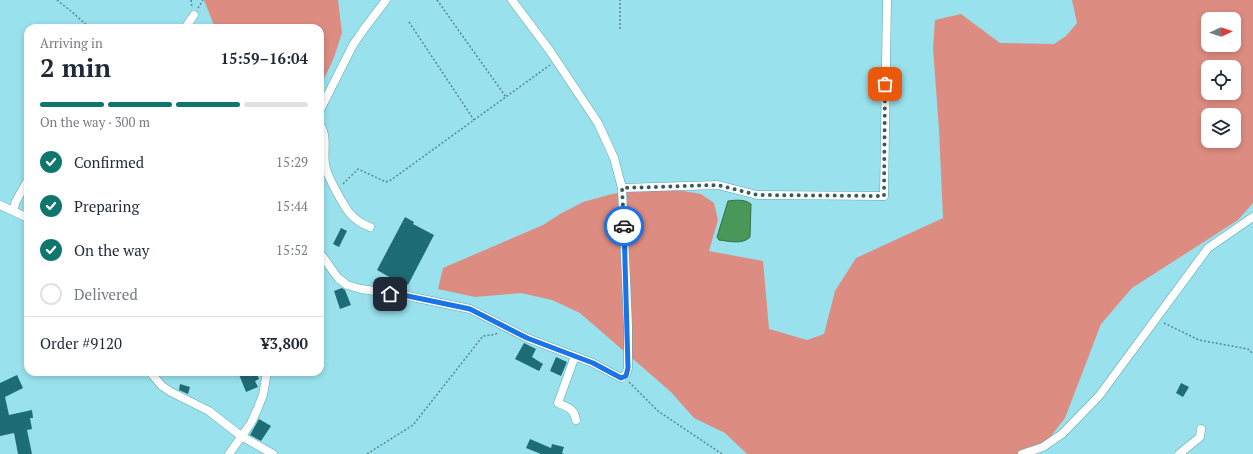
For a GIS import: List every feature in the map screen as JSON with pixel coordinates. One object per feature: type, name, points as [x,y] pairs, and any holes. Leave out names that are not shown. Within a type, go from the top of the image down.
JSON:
[{"type":"street","points":[[324,102],[357,40],[386,0]]},
{"type":"street","points":[[324,259],[338,278],[347,285],[361,290],[403,295],[470,309],[527,338],[593,363],[621,378],[627,374],[628,361],[622,188],[614,158],[598,123],[556,60],[512,0]]},
{"type":"street","points":[[622,188],[718,185],[758,195],[884,196],[887,0]]},
{"type":"street","points":[[188,24],[194,15]]},
{"type":"street","points":[[324,134],[324,163],[326,172],[343,206],[353,218],[361,224],[370,227]]},
{"type":"street","points":[[13,211],[16,201],[24,187]]},
{"type":"street","points":[[0,205],[24,216]]},
{"type":"street","points":[[1022,454],[1043,447],[1062,434],[1099,396],[1208,248],[1253,217]]},
{"type":"street","points":[[575,356],[558,403],[570,408],[575,415],[576,420]]},
{"type":"street","points":[[153,376],[162,386],[170,392],[209,411],[241,436],[273,454]]},
{"type":"street","points":[[229,454],[251,423],[263,395],[266,376]]},
{"type":"street","points":[[1179,454],[1200,437],[1201,429]]},
{"type":"path","points":[[57,0],[85,24]]},
{"type":"path","points":[[437,0],[506,97]]},
{"type":"path","points":[[620,0],[620,29]]},
{"type":"path","points":[[409,22],[474,120]]},
{"type":"path","points":[[336,191],[358,169],[382,181],[386,182],[391,180],[556,60]]},
{"type":"path","points":[[1155,319],[1199,340],[1248,350],[1253,354]]},
{"type":"path","points":[[367,454],[413,425],[483,336],[498,334],[504,326]]},
{"type":"path","points":[[624,377],[658,411],[722,454]]},
{"type":"shaded area","points":[[204,0],[338,0],[342,33],[333,60],[324,79],[324,24],[213,24]]},
{"type":"shaded area","points":[[1072,0],[1253,0],[1253,203],[1238,220],[1132,288],[1101,324],[1065,418],[1037,454],[747,454],[725,433],[694,418],[671,392],[580,313],[552,300],[521,293],[475,297],[438,289],[443,268],[543,225],[583,202],[612,194],[653,186],[701,194],[714,203],[718,220],[709,251],[763,261],[769,329],[807,340],[824,334],[835,291],[856,258],[943,218],[933,48],[935,20],[961,14],[1000,43],[1054,44],[1066,36],[1077,23]]},
{"type":"shaded area","points":[[737,200],[749,202],[751,204],[750,237],[743,241],[731,242],[719,240],[717,237],[728,201]]},
{"type":"building","points":[[405,217],[414,222],[413,224],[434,235],[408,285],[399,280],[398,282],[377,270]]},
{"type":"building","points":[[341,228],[347,231],[339,247],[333,244]]},
{"type":"building","points":[[342,288],[345,290],[351,305],[340,309],[334,291]]},
{"type":"building","points":[[524,343],[536,349],[532,357],[543,364],[539,371],[515,359]]},
{"type":"building","points":[[556,357],[567,362],[561,376],[550,371]]},
{"type":"building","points":[[17,375],[23,388],[5,397],[9,415],[32,410],[33,418],[30,418],[32,429],[27,430],[32,454],[18,454],[14,433],[0,436],[0,383]]},
{"type":"building","points":[[240,376],[258,376],[259,379],[255,381],[258,387],[246,392]]},
{"type":"building","points":[[1181,383],[1189,387],[1183,397],[1176,393]]},
{"type":"building","points":[[180,384],[190,387],[188,394],[179,390]]},
{"type":"building","points":[[259,419],[271,426],[261,441],[250,435]]},
{"type":"building","points":[[530,439],[551,448],[552,444],[564,447],[562,453],[564,454],[541,454],[526,448]]},
{"type":"way so far","points":[[624,226],[622,188],[718,185],[758,195],[884,196],[885,84]]},
{"type":"route","points":[[390,294],[403,295],[470,309],[527,338],[593,363],[621,378],[626,376],[628,368],[624,226]]}]
